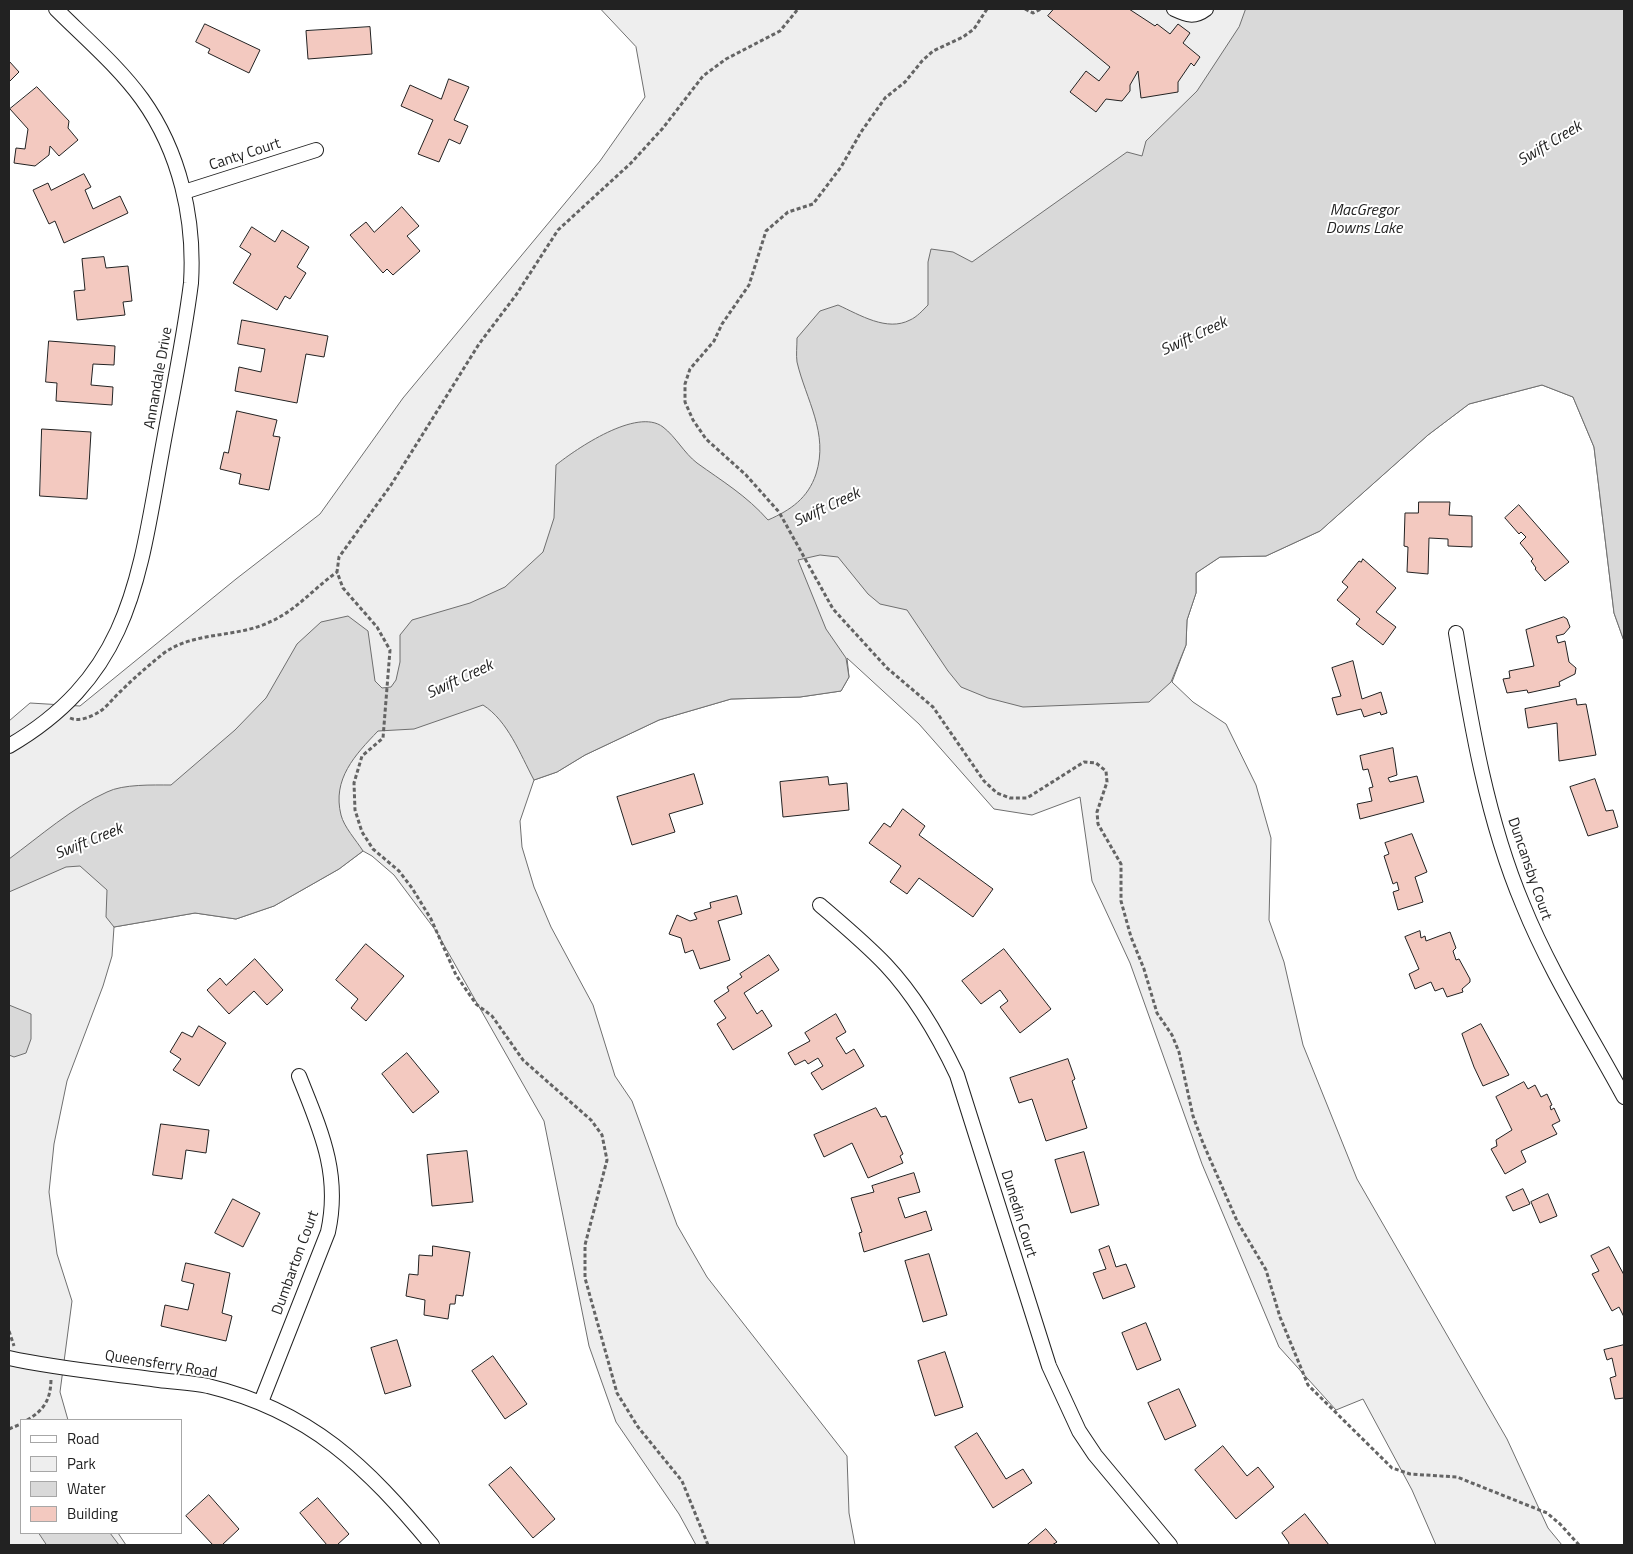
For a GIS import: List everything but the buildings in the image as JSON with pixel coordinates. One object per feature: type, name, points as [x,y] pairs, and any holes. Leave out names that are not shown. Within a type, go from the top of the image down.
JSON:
[{"type":"street","name":"Annandale Drive","points":[[9,746],[46,721],[86,681],[114,641],[134,593],[142,561],[188,305],[192,263],[184,192],[167,142],[142,100],[107,59],[56,9]]},
{"type":"street","points":[[1174,9],[1189,16],[1199,14],[1206,9]]},
{"type":"street","name":"Canty Court","points":[[184,192],[316,150]]},
{"type":"street","name":"Duncansby Court","points":[[1456,633],[1479,753],[1511,875],[1535,933],[1624,1097]]},
{"type":"street","name":"Dunedin Court","points":[[820,905],[887,966],[908,991],[942,1044],[958,1074],[1049,1366],[1079,1431],[1095,1455],[1170,1545]]},
{"type":"street","name":"Dumbarton Court","points":[[261,1402],[328,1232],[332,1213],[333,1194],[325,1142],[299,1076]]},
{"type":"street","name":"Queensferry Road","points":[[11,1352],[207,1386],[261,1402],[306,1426],[349,1455],[399,1505],[432,1545]]},
{"type":"path","points":[[708,1545],[682,1481],[638,1427],[617,1393],[586,1278],[585,1245],[607,1160],[602,1135],[591,1120],[524,1060],[492,1016],[476,1004],[456,975],[431,919],[412,888],[399,871],[373,849],[362,832],[354,810],[354,783],[362,756],[383,738],[390,650],[387,641],[343,588],[337,572],[339,556],[391,485],[479,344],[516,295],[558,230],[631,163],[663,128],[703,76],[726,59],[780,31],[798,9]]},
{"type":"path","points":[[987,9],[974,29],[963,37],[933,51],[905,82],[885,98],[861,132],[841,167],[813,204],[788,212],[766,231],[749,285],[722,324],[714,340],[690,369],[685,384],[685,402],[693,420],[706,439],[746,475],[779,512],[833,609],[886,668],[933,707],[984,781],[997,793],[1010,798],[1027,798],[1084,762],[1096,763],[1106,771],[1107,782],[1097,812],[1098,824],[1120,864],[1121,901],[1131,937],[1144,969],[1157,1013],[1172,1035],[1179,1052],[1194,1116],[1203,1143],[1237,1221],[1266,1270],[1280,1317],[1308,1385],[1392,1468],[1410,1474],[1457,1477],[1547,1513],[1560,1524],[1578,1545]]},
{"type":"path","points":[[1024,9],[1033,13],[1041,9]]},
{"type":"path","points":[[67,716],[74,720],[86,718],[100,711],[146,667],[167,651],[203,637],[233,633],[285,616],[318,586],[337,572]]},
{"type":"path","points":[[9,1332],[11,1352]]},
{"type":"path","points":[[29,1419],[45,1406],[51,1394],[51,1374]]},
{"type":"green space","points":[[601,9],[1624,9],[1624,641],[1614,613],[1594,447],[1573,397],[1542,385],[1469,404],[1428,435],[1320,531],[1266,556],[1220,557],[1196,573],[1196,593],[1187,620],[1186,645],[1172,682],[1193,702],[1226,724],[1256,785],[1271,838],[1269,920],[1284,962],[1303,1045],[1357,1179],[1507,1439],[1548,1528],[1562,1545],[1436,1545],[1412,1490],[1363,1399],[1336,1410],[1279,1347],[1202,1164],[1130,963],[1092,881],[1080,797],[1032,815],[994,809],[919,724],[847,658],[849,677],[841,691],[800,697],[731,699],[659,720],[585,755],[557,772],[534,780],[520,821],[522,847],[534,887],[551,927],[593,1005],[615,1076],[632,1101],[677,1225],[707,1277],[847,1456],[849,1513],[855,1545],[696,1545],[679,1514],[616,1422],[589,1346],[544,1121],[436,931],[394,875],[372,856],[363,851],[339,869],[274,906],[236,919],[195,913],[114,927],[112,956],[103,986],[67,1081],[54,1144],[49,1192],[57,1254],[72,1301],[60,1392],[68,1419],[20,1419],[20,1534],[119,1534],[126,1545],[9,1545],[9,721],[30,703],[80,706],[236,579],[320,514],[403,398],[600,161],[645,97],[636,47]]},
{"type":"water","name":"MacGregor Downs Lake","points":[[1246,9],[1624,9],[1624,641],[1614,613],[1594,447],[1573,397],[1542,385],[1469,404],[1428,435],[1320,531],[1266,556],[1220,557],[1196,573],[1196,593],[1187,620],[1186,645],[1171,682],[1149,702],[1023,707],[988,698],[961,687],[907,610],[880,604],[868,594],[838,557],[820,555],[798,560],[826,629],[846,658],[849,677],[841,691],[800,697],[731,699],[659,720],[585,755],[557,772],[534,780],[500,720],[483,705],[414,729],[378,731],[354,759],[343,779],[340,790],[341,815],[347,829],[363,851],[339,869],[274,906],[236,919],[195,913],[114,927],[106,917],[107,890],[80,866],[66,867],[9,892],[9,859],[56,823],[94,798],[114,789],[171,785],[235,730],[266,698],[297,644],[321,622],[348,616],[368,631],[375,681],[382,688],[391,687],[396,680],[400,662],[400,635],[412,620],[470,603],[505,587],[543,552],[554,518],[556,465],[607,432],[638,422],[652,422],[663,427],[692,459],[743,496],[768,520],[784,512],[798,502],[808,490],[816,474],[819,459],[820,445],[815,417],[797,362],[797,338],[820,311],[838,305],[874,321],[892,324],[901,323],[915,317],[928,305],[928,262],[931,249],[953,252],[972,262],[1127,152],[1142,156],[1146,141],[1197,91],[1239,27]]},
{"type":"water","points":[[9,1005],[31,1014],[31,1039],[26,1053],[14,1057],[9,1055]]},
{"type":"water","points":[[40,1534],[111,1534],[119,1545],[47,1545]]},
{"type":"water label","name":"Swift Creek","points":[[1550,144]]},
{"type":"water label","name":"Swift Creek","points":[[1194,337]]},
{"type":"water label","name":"Swift Creek","points":[[827,508]]},
{"type":"water label","name":"Swift Creek","points":[[460,680]]},
{"type":"water label","name":"Swift Creek","points":[[89,842]]}]
